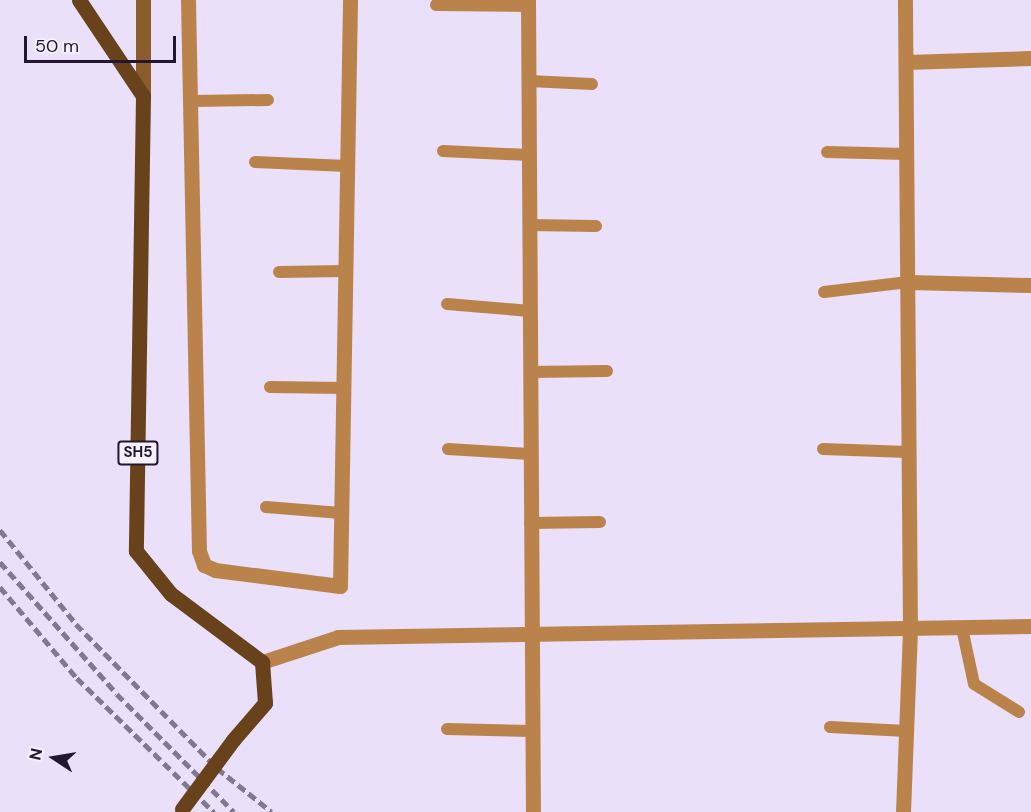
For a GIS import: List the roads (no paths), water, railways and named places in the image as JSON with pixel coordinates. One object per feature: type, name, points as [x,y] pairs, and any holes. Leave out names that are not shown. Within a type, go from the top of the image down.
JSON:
[{"type":"main road","points":[[80,0],[99,33],[143,96]]},
{"type":"main road","points":[[142,0],[143,96]]},
{"type":"main road","name":"SH5","points":[[143,96],[136,551],[171,594],[262,663]]},
{"type":"main road","points":[[180,811],[233,740],[265,703],[262,663]]},
{"type":"street","points":[[188,0],[192,101],[199,551],[204,565],[340,586],[350,0]]},
{"type":"street","points":[[903,812],[910,628],[905,0]]},
{"type":"street","points":[[528,3],[533,812]]},
{"type":"street","points":[[906,62],[1031,58]]},
{"type":"street","points":[[908,282],[1031,285]]},
{"type":"street","points":[[262,663],[338,637],[531,632],[1031,626]]},
{"type":"lane","points":[[436,5],[528,3]]},
{"type":"lane","points":[[529,81],[592,84]]},
{"type":"lane","points":[[192,101],[268,100]]},
{"type":"lane","points":[[443,151],[529,155]]},
{"type":"lane","points":[[827,152],[907,154]]},
{"type":"lane","points":[[255,162],[347,166]]},
{"type":"lane","points":[[529,225],[596,226]]},
{"type":"lane","points":[[279,272],[345,271]]},
{"type":"lane","points":[[824,292],[908,282]]},
{"type":"lane","points":[[447,304],[530,311]]},
{"type":"lane","points":[[530,372],[607,370]]},
{"type":"lane","points":[[270,387],[343,388]]},
{"type":"lane","points":[[448,449],[530,454]]},
{"type":"lane","points":[[823,449],[908,452]]},
{"type":"lane","points":[[266,507],[341,513]]},
{"type":"lane","points":[[530,523],[600,522]]},
{"type":"lane","points":[[963,628],[974,684],[1019,712]]},
{"type":"lane","points":[[830,727],[906,731]]},
{"type":"lane","points":[[447,729],[532,731]]},
{"type":"railway","points":[[0,530],[76,624],[217,768],[272,812]]},
{"type":"railway","points":[[0,562],[117,694],[234,812]]},
{"type":"railway","points":[[0,587],[77,678],[214,812]]}]
